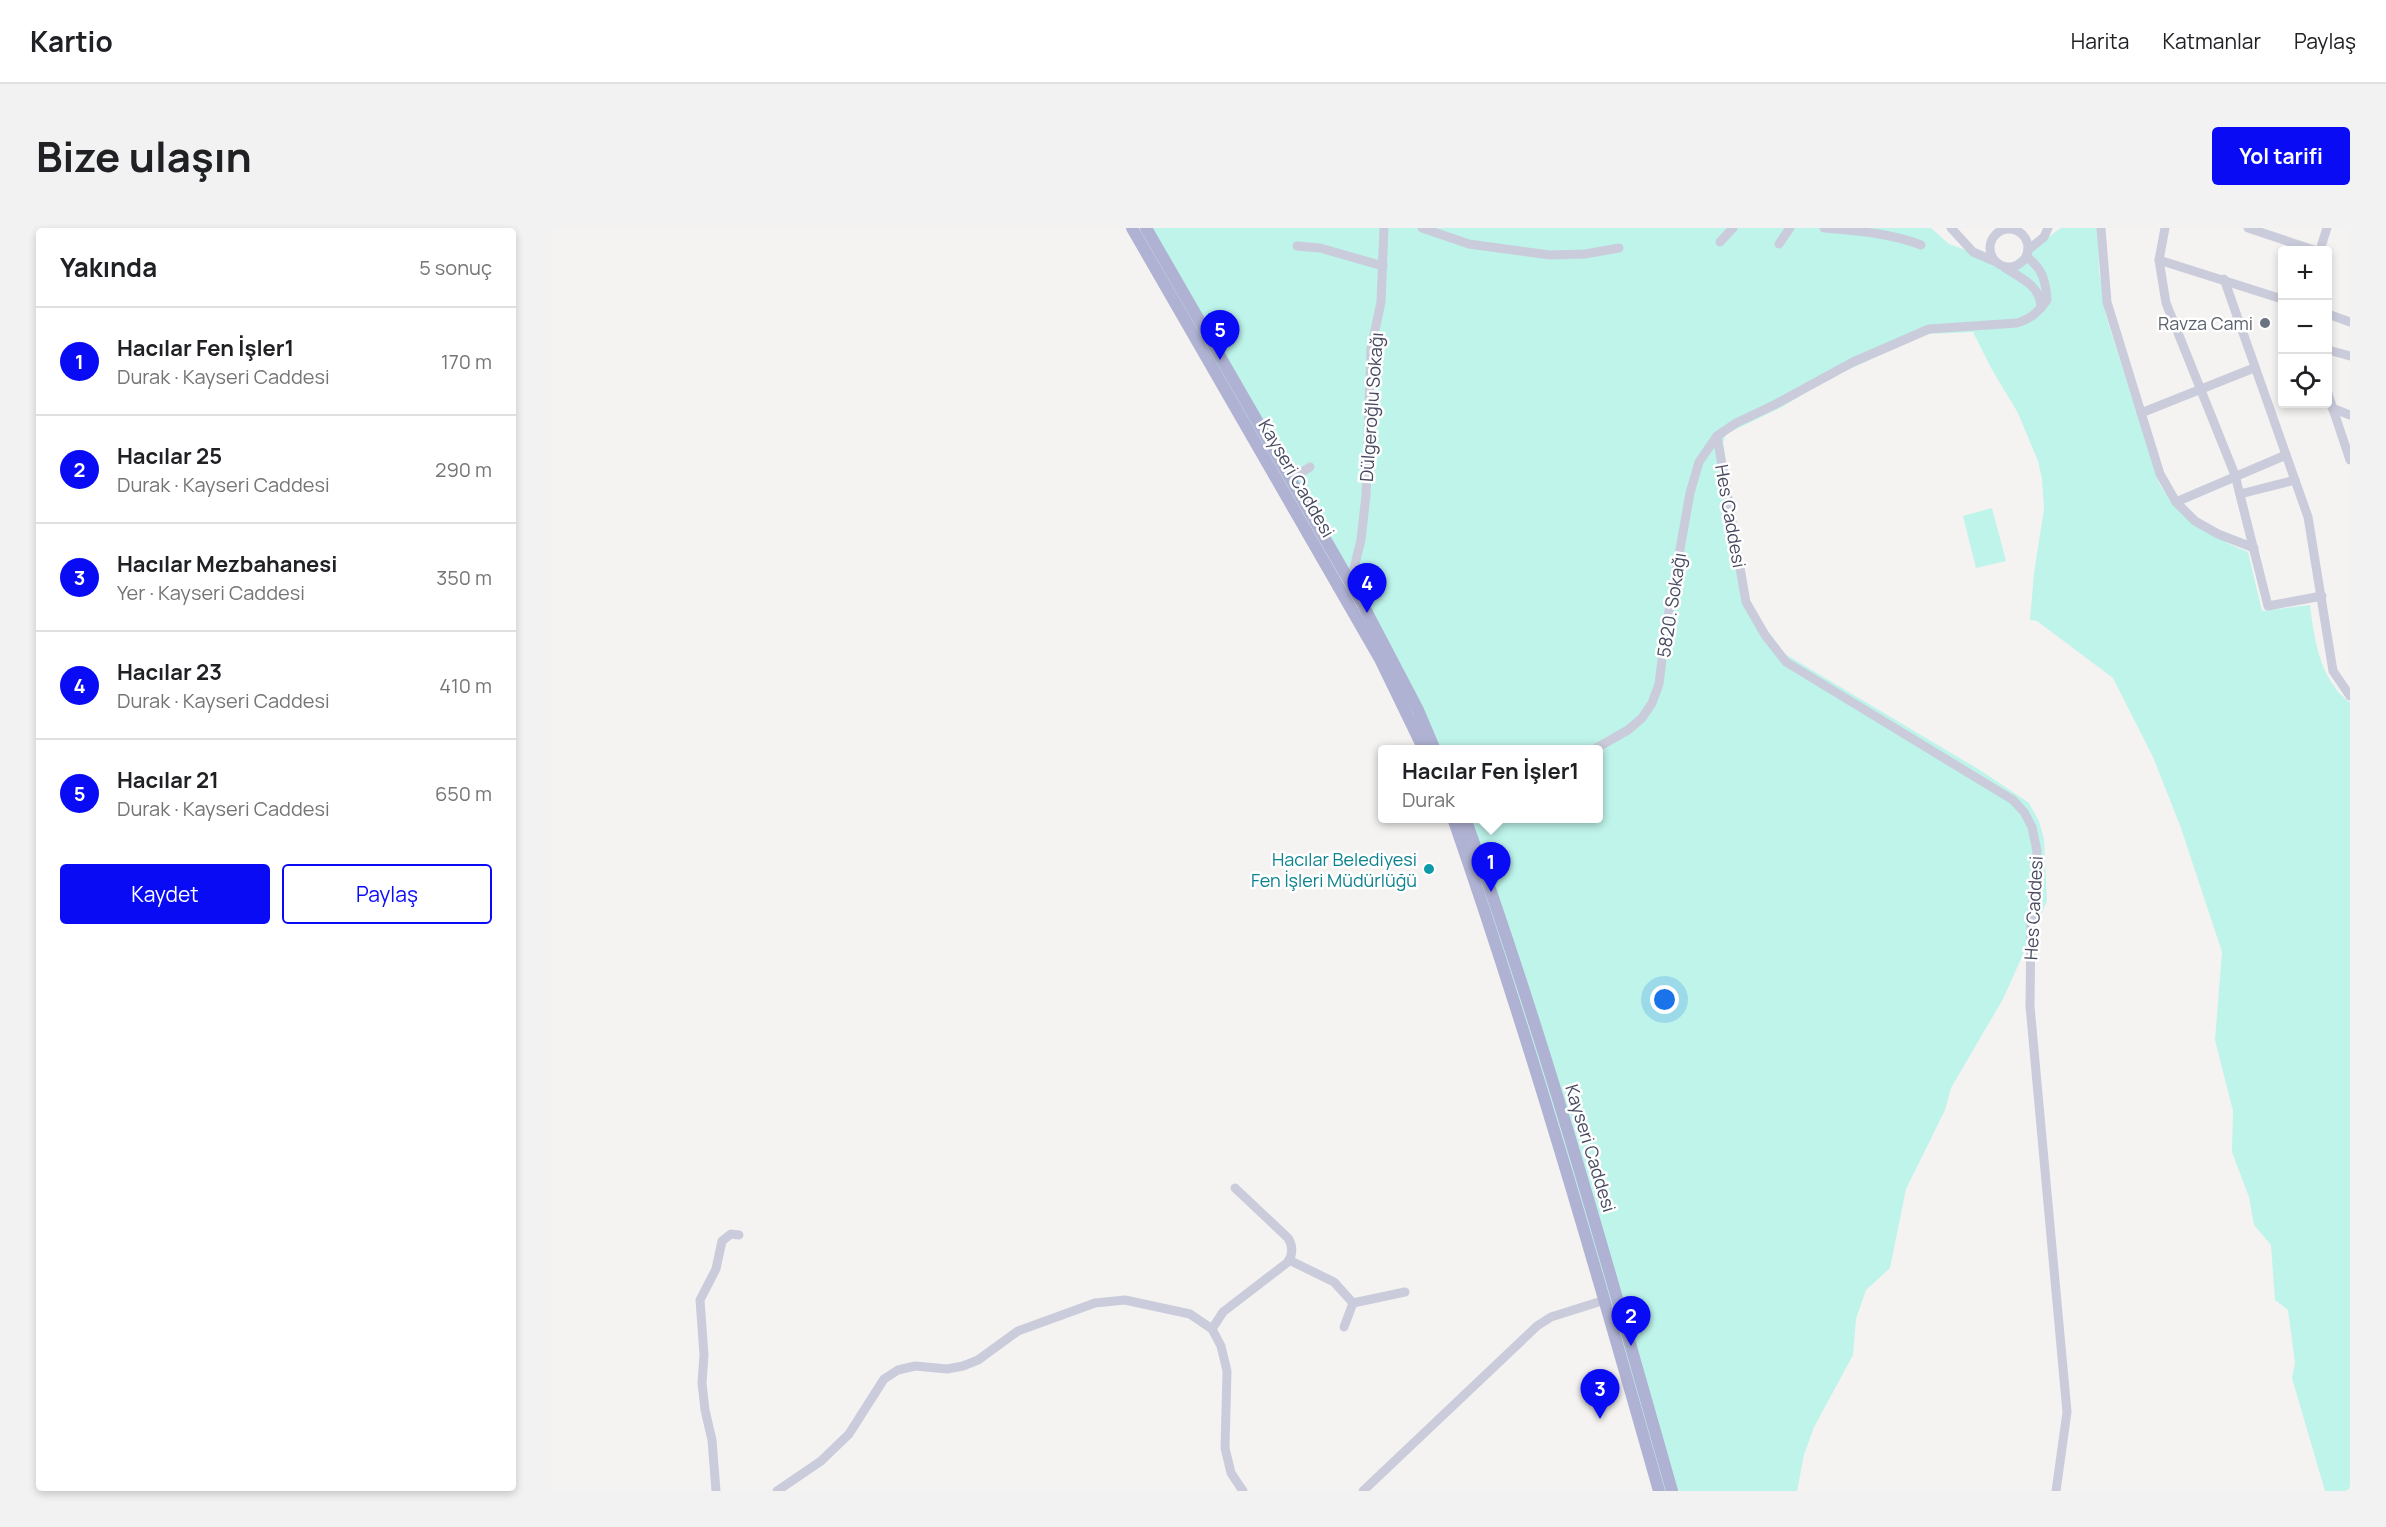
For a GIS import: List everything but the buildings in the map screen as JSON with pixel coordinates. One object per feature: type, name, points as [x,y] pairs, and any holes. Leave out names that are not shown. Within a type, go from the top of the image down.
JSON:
[{"type":"main road","name":"Kayseri Caddesi","points":[[1132,228],[1380,659],[1422,745]]},
{"type":"main road","name":"Kayseri Caddesi","points":[[1146,228],[1389,654],[1433,745]]},
{"type":"main road","name":"Kayseri Caddesi","points":[[1454,823],[1525,1034],[1672,1491]]},
{"type":"main road","name":"Kayseri Caddesi","points":[[1466,823],[1533,1021],[1611,1299],[1659,1491]]},
{"type":"street","name":"Dülgeroğlu Sokağı","points":[[1350,584],[1361,540],[1366,495],[1371,349],[1382,302],[1384,228]]},
{"type":"street","points":[[1422,228],[1469,244],[1550,255],[1585,254],[1619,248]]},
{"type":"street","points":[[1720,242],[1733,228]]},
{"type":"street","points":[[1779,244],[1790,228]]},
{"type":"street","points":[[1824,228],[1864,231],[1903,238],[1921,245]]},
{"type":"street","points":[[1951,228],[1973,252],[1994,261],[2032,285],[2041,300],[2041,308]]},
{"type":"street","points":[[1717,436],[1736,423],[1853,362],[1929,329],[2017,323],[2027,320],[2047,300],[2042,272],[2027,254],[2025,238],[2017,229],[1993,228]]},
{"type":"street","points":[[2005,268],[2018,266],[2044,237],[2048,228]]},
{"type":"street","points":[[2101,228],[2107,302],[2160,474],[2176,502],[2195,520],[2218,534],[2254,548]]},
{"type":"street","points":[[2165,228],[2159,260],[2166,303],[2235,475],[2268,606],[2322,596]]},
{"type":"street","points":[[2248,228],[2264,230],[2304,246]]},
{"type":"street","points":[[2321,246],[2327,228]]},
{"type":"street","points":[[1994,261],[1990,255],[1990,243],[1993,237],[2003,230]]},
{"type":"street","points":[[1298,246],[1320,248],[1383,266]]},
{"type":"street","points":[[2159,260],[2278,297]]},
{"type":"street","points":[[2224,279],[2308,517],[2333,671],[2348,691]]},
{"type":"street","points":[[2332,315],[2350,322]]},
{"type":"street","points":[[2332,351],[2350,356]]},
{"type":"street","points":[[2141,414],[2254,368]]},
{"type":"street","points":[[2332,408],[2350,415]]},
{"type":"street","points":[[2332,408],[2350,460]]},
{"type":"street","name":"5820. Sokağı","points":[[1602,745],[1628,730],[1642,718],[1652,703],[1659,684],[1666,628],[1690,493],[1699,462],[1717,436]]},
{"type":"street","name":"Hes Caddesi","points":[[1717,436],[1746,602],[1786,662],[2013,800],[2024,812],[2032,827],[2037,851],[2031,924],[2030,1006],[2067,1412],[2056,1491]]},
{"type":"street","points":[[2176,502],[2286,455]]},
{"type":"street","points":[[1290,480],[1310,467]]},
{"type":"street","points":[[2240,494],[2295,480]]},
{"type":"street","points":[[1212,1329],[1223,1312],[1289,1260],[1292,1248],[1288,1238],[1235,1188]]},
{"type":"street","points":[[716,1491],[712,1440],[702,1383],[704,1355],[700,1299],[716,1269],[722,1241],[731,1234],[739,1235]]},
{"type":"street","points":[[1289,1260],[1334,1282],[1353,1303]]},
{"type":"street","points":[[1353,1303],[1405,1292]]},
{"type":"street","points":[[1363,1491],[1537,1326],[1551,1317],[1611,1299]]},
{"type":"street","points":[[777,1491],[821,1461],[849,1434],[884,1379],[898,1371],[915,1366],[947,1369],[963,1366],[978,1360],[1018,1331],[1095,1303],[1125,1300],[1190,1314],[1212,1329],[1221,1346],[1227,1371],[1226,1448],[1231,1473],[1243,1491]]},
{"type":"street","points":[[1344,1327],[1353,1303]]},
{"type":"shaded area","points":[[1140,228],[1931,228],[1949,244],[1971,252],[2003,269],[2061,228],[2098,228],[2099,271],[2106,316],[2159,483],[2176,506],[2197,525],[2221,540],[2248,552],[2262,611],[2310,605],[2320,658],[2328,678],[2350,703],[2350,1491],[2325,1491],[2292,1378],[2295,1363],[2288,1310],[2275,1300],[2271,1245],[2254,1225],[2249,1197],[2232,1152],[2233,1111],[2215,1040],[2222,952],[2181,828],[2153,757],[2113,678],[2037,621],[2030,620],[2034,573],[2044,509],[2042,479],[2038,461],[2018,413],[1973,332],[1927,334],[1832,377],[1780,408],[1726,434],[1723,443],[1750,603],[1762,623],[1785,654],[1983,772],[2029,803],[2039,821],[2044,839],[2047,901],[2003,999],[1951,1088],[1945,1110],[1906,1189],[1890,1268],[1866,1290],[1856,1319],[1853,1355],[1814,1427],[1804,1455],[1797,1491],[1664,1491],[1458,823],[1603,823],[1603,745],[1426,745],[1365,620],[1193,324]]},
{"type":"shaded area","points":[[1992,508],[2006,561],[1976,568],[1963,516]]},
{"type":"place","name":"Ravza Cami","points":[[2265,323]]},
{"type":"place","name":"Hacılar 21","points":[[1220,360]]},
{"type":"place","name":"Hacılar 23","points":[[1367,613]]},
{"type":"place","name":"Hacılar Belediyesi Fen İşleri Müdürlüğü","points":[[1429,869]]},
{"type":"place","name":"Hacılar Fen İşler1","points":[[1491,892]]},
{"type":"place","name":"Hacılar 25","points":[[1631,1346]]},
{"type":"place","name":"Hacılar Mezbahanesi","points":[[1600,1419]]}]
